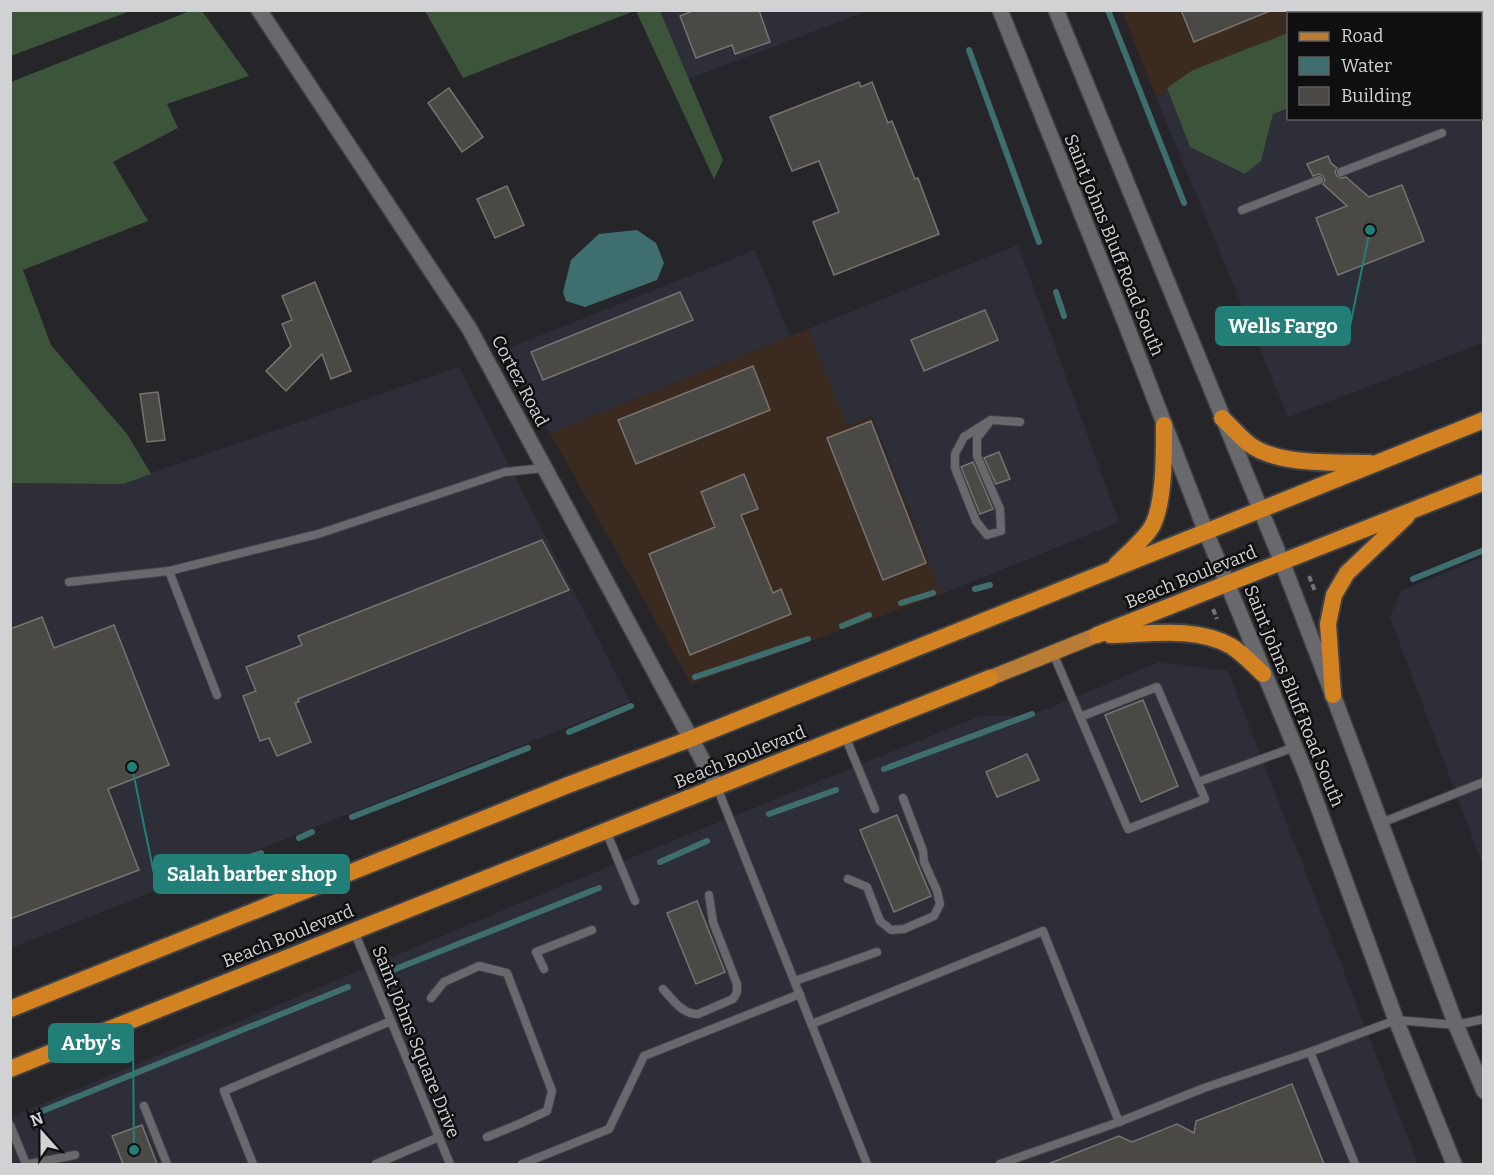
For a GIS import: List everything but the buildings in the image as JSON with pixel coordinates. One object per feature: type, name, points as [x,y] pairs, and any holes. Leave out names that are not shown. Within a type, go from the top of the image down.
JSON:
[{"type":"highway","points":[[1222,418],[1250,444],[1267,454],[1296,460],[1377,463]]},
{"type":"highway","points":[[10,1009],[1484,420]]},
{"type":"highway","points":[[1111,570],[1150,530],[1156,514],[1163,480],[1164,425]]},
{"type":"highway","name":"Beach Boulevard","points":[[1097,635],[1484,482]]},
{"type":"highway","points":[[1333,695],[1328,624],[1334,595],[1347,573],[1414,509]]},
{"type":"highway","points":[[1097,635],[1181,633],[1211,638],[1230,645],[1263,674]]},
{"type":"highway","name":"Beach Boulevard","points":[[10,1069],[990,678]]},
{"type":"main road","name":"Cortez Road","points":[[259,10],[469,327],[717,787]]},
{"type":"main road","name":"Saint Johns Bluff Road South","points":[[1000,10],[1206,532],[1306,774],[1396,1020],[1454,1164]]},
{"type":"main road","name":"Saint Johns Bluff Road South","points":[[1056,10],[1282,562],[1456,1025],[1484,1091]]},
{"type":"main road","name":"Beach Boulevard","points":[[990,678],[1097,635]]},
{"type":"lane","points":[[1341,172],[1442,133]]},
{"type":"lane","points":[[1242,210],[1319,180]]},
{"type":"lane","points":[[991,420],[977,438],[977,456],[1000,509],[1001,531],[987,535],[976,521],[955,468],[955,454],[964,437],[991,420],[1020,422]]},
{"type":"lane","points":[[69,582],[169,571],[318,534],[505,472],[544,468]]},
{"type":"lane","points":[[169,571],[217,695]]},
{"type":"lane","points":[[1053,653],[1080,717],[1128,829],[1205,799],[1157,687],[1080,717]]},
{"type":"lane","points":[[845,736],[875,809]]},
{"type":"lane","points":[[1198,782],[1295,747]]},
{"type":"lane","points":[[1381,823],[1484,782]]},
{"type":"lane","points":[[717,787],[867,1164]]},
{"type":"lane","points":[[848,879],[867,887],[880,921],[891,930],[904,929],[934,916],[940,904],[937,891],[924,862],[923,850],[903,798]]},
{"type":"lane","points":[[606,831],[635,901]]},
{"type":"lane","points":[[663,989],[685,1012],[692,1015],[733,999],[737,984],[713,922],[708,895]]},
{"type":"lane","points":[[544,969],[536,952],[592,930]]},
{"type":"lane","name":"Saint Johns Square Drive","points":[[354,931],[450,1164]]},
{"type":"lane","points":[[812,1024],[1043,931],[1119,1122]]},
{"type":"lane","points":[[795,981],[877,952]]},
{"type":"lane","points":[[431,998],[444,982],[479,966],[507,973],[552,1090],[547,1111],[487,1137]]},
{"type":"lane","points":[[522,1164],[609,1129],[644,1056],[800,994]]},
{"type":"lane","points":[[1000,1164],[1396,1020],[1456,1025],[1484,1019]]},
{"type":"lane","points":[[253,1164],[224,1091],[391,1022]]},
{"type":"lane","points":[[1310,1052],[1354,1164]]},
{"type":"lane","points":[[144,1106],[167,1164]]},
{"type":"lane","points":[[10,1125],[28,1164],[75,1155]]},
{"type":"lane","points":[[376,1164],[439,1137]]},
{"type":"path","points":[[1309,576],[1315,591]]},
{"type":"path","points":[[1213,609],[1218,619]]},
{"type":"path","points":[[1215,626],[1218,619],[1226,615]]},
{"type":"shaded area","points":[[1372,10],[1483,11],[1483,343],[1288,417],[1156,97],[1287,44],[1287,120],[1482,120],[1482,12]]},
{"type":"shaded area","points":[[660,11],[867,11],[688,79]]},
{"type":"shaded area","points":[[1122,11],[1372,11],[1287,12],[1287,44],[1156,97]]},
{"type":"shaded area","points":[[1018,245],[1119,522],[942,594],[872,416],[847,426],[808,329]]},
{"type":"shaded area","points":[[755,250],[790,336],[550,433],[504,350]]},
{"type":"shaded area","points":[[808,329],[847,426],[871,416],[942,594],[691,684],[550,433]]},
{"type":"shaded area","points":[[459,367],[630,702],[11,948],[10,379],[123,483]]},
{"type":"shaded area","points":[[1483,557],[1483,866],[1390,617],[1401,591]]},
{"type":"shaded area","points":[[1159,662],[1228,671],[1418,1164],[11,1164],[11,1117],[542,894],[980,716],[1030,716]]},
{"type":"green space","points":[[11,10],[130,10],[130,11],[11,56]]},
{"type":"green space","points":[[190,11],[202,11],[249,76],[167,104],[178,128],[113,162],[148,221],[23,270],[51,345],[127,434],[151,474],[123,484],[11,483],[11,82]]},
{"type":"green space","points":[[425,11],[634,11],[463,78]]},
{"type":"green space","points":[[636,11],[660,11],[723,160],[714,179]]},
{"type":"green space","points":[[1483,11],[1483,70],[1482,12],[1344,12]]},
{"type":"green space","points":[[1287,33],[1287,108],[1273,114],[1261,161],[1245,174],[1190,147],[1167,88],[1193,70]]},
{"type":"water","points":[[637,230],[656,243],[664,263],[657,280],[585,307],[566,301],[563,292],[571,260],[599,234]]},
{"type":"waterway","points":[[1108,10],[1184,203]]},
{"type":"waterway","points":[[969,50],[1039,242]]},
{"type":"waterway","points":[[1056,292],[1064,316]]},
{"type":"waterway","points":[[1413,579],[1484,550]]},
{"type":"waterway","points":[[975,589],[990,585]]},
{"type":"waterway","points":[[901,603],[933,593]]},
{"type":"waterway","points":[[842,626],[869,615]]},
{"type":"waterway","points":[[695,677],[808,639]]},
{"type":"waterway","points":[[569,732],[631,706]]},
{"type":"waterway","points":[[884,769],[1032,714]]},
{"type":"waterway","points":[[352,817],[528,748]]},
{"type":"waterway","points":[[769,814],[836,790]]},
{"type":"waterway","points":[[299,838],[312,832]]},
{"type":"waterway","points":[[660,862],[707,841]]},
{"type":"waterway","points":[[215,868],[261,853]]},
{"type":"waterway","points":[[393,970],[599,888]]},
{"type":"waterway","points":[[35,1114],[348,987]]},
{"type":"place","name":"Wells Fargo","points":[[1370,230]]},
{"type":"place","name":"Salah barber shop","points":[[132,767]]},
{"type":"place","name":"Arby's","points":[[134,1150]]}]
